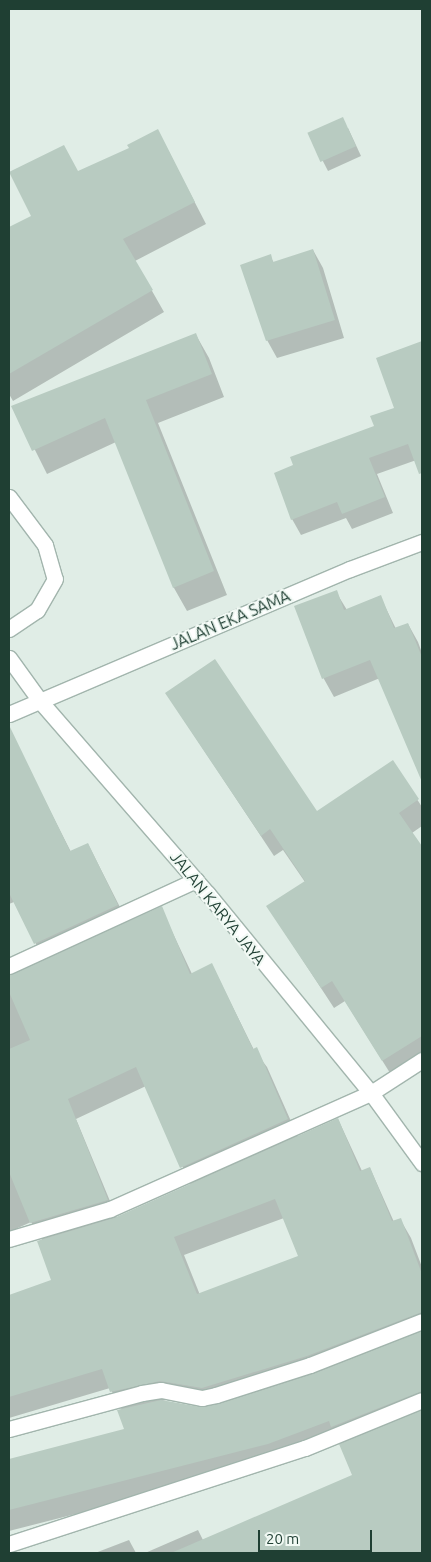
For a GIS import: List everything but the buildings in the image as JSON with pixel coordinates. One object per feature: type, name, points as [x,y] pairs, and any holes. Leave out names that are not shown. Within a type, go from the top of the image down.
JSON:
[{"type":"street","points":[[9,497],[45,545],[55,579],[37,610],[9,629]]},
{"type":"street","name":"JALAN EKA SAMA","points":[[9,714],[350,569],[422,542]]},
{"type":"street","name":"JALAN KARYA JAYA","points":[[9,658],[40,701],[196,880],[372,1093],[422,1163]]},
{"type":"street","points":[[9,966],[196,880]]},
{"type":"street","points":[[9,1239],[110,1209],[372,1093],[422,1060]]},
{"type":"street","points":[[9,1429],[142,1393],[161,1390],[202,1398],[216,1395],[310,1365],[422,1320]]},
{"type":"street","points":[[9,1544],[305,1448],[422,1400]]}]
